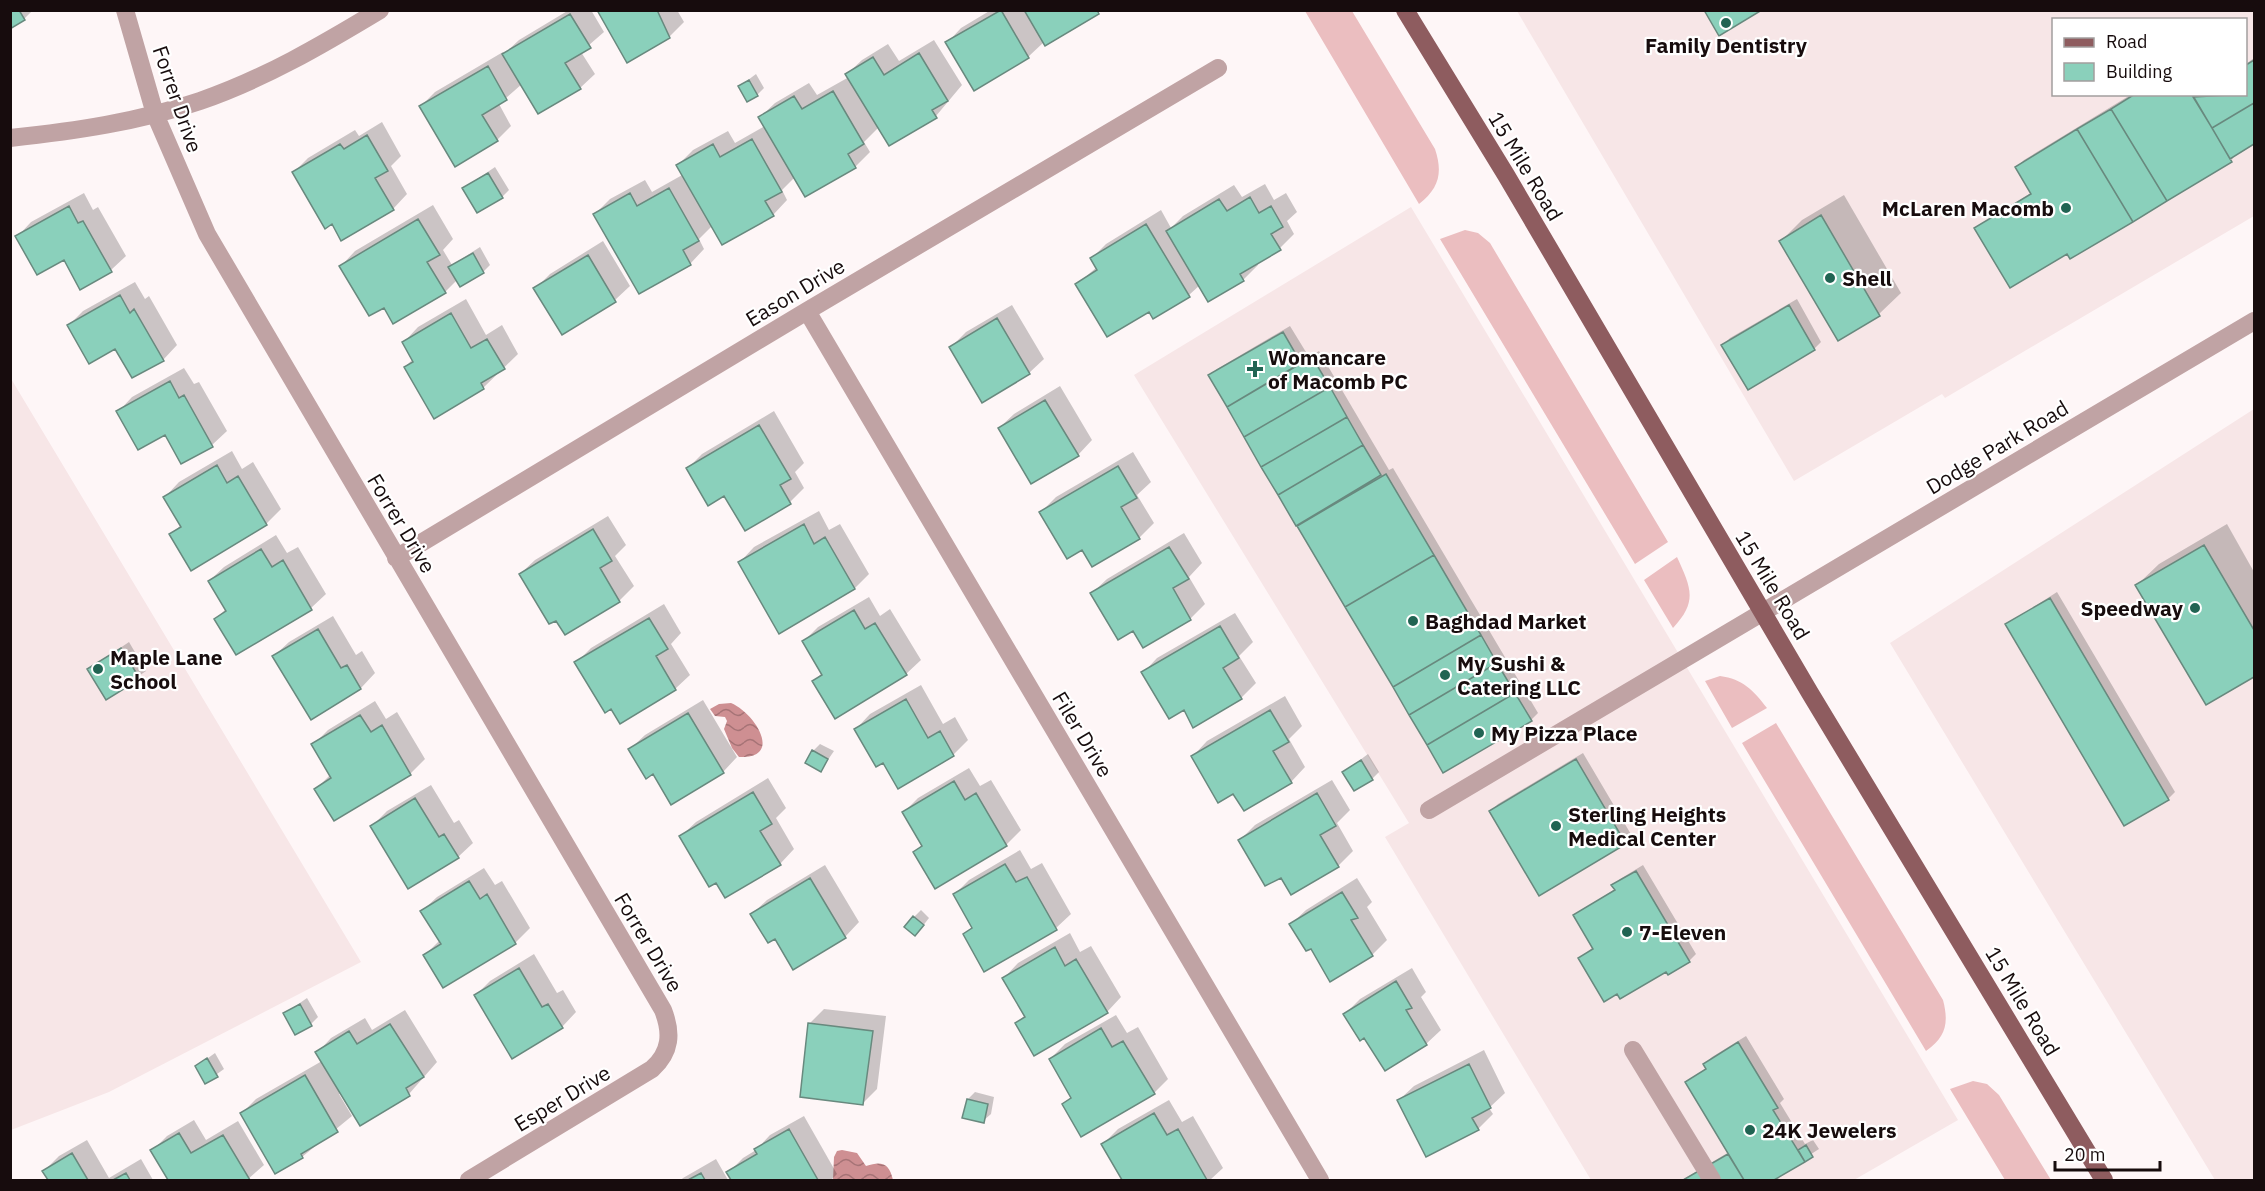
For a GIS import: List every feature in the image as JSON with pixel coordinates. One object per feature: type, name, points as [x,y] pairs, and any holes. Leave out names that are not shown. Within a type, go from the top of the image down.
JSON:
[{"type":"main road","name":"15 Mile Road","points":[[1405,10],[1512,185],[1763,612],[2104,1180]]},
{"type":"street","name":"Forrer Drive","points":[[125,10],[155,114],[207,234],[663,1010],[669,1027],[669,1044]]},
{"type":"street","points":[[10,138],[75,131],[155,114],[199,101],[280,68],[380,10]]},
{"type":"street","name":"Eason Drive","points":[[396,558],[1218,68]]},
{"type":"street","name":"Filer Drive","points":[[807,311],[1320,1180]]},
{"type":"street","name":"Dodge Park Road","points":[[1429,810],[2254,321]]},
{"type":"street","name":"Esper Drive","points":[[469,1180],[652,1069],[663,1059],[669,1044]]},
{"type":"street","points":[[1633,1050],[1712,1180]]},
{"type":"shaded area","points":[[1305,11],[1352,11],[1435,149],[1439,165],[1438,180],[1431,192],[1419,204]]},
{"type":"shaded area","points":[[1517,11],[2254,11],[2254,216],[1945,398],[1942,394],[1794,481]]},
{"type":"shaded area","points":[[1411,207],[1958,1120],[1854,1180],[1591,1180],[1385,837],[1409,823],[1134,375]]},
{"type":"shaded area","points":[[1465,230],[1478,233],[1490,243],[1668,542],[1635,564],[1440,239]]},
{"type":"shaded area","name":"Maple Lane School","points":[[10,377],[361,962],[109,1092],[11,1130]]},
{"type":"shaded area","points":[[2254,409],[2254,1180],[2215,1180],[1890,643]]},
{"type":"shaded area","points":[[1677,557],[1686,577],[1690,594],[1686,610],[1673,628],[1644,580]]},
{"type":"shaded area","points":[[1720,676],[1728,677],[1747,686],[1767,708],[1732,728],[1705,681]]},
{"type":"shaded area","points":[[1776,723],[1943,1000],[1946,1023],[1942,1035],[1926,1051],[1742,743]]},
{"type":"shaded area","points":[[1973,1081],[1987,1084],[1999,1095],[2051,1180],[2005,1180],[1950,1089]]},
{"type":"water","points":[[731,703],[749,716],[761,734],[763,743],[760,751],[753,756],[739,757],[732,748],[724,729],[727,721],[725,717],[715,716],[710,709],[719,704]]},
{"type":"water","points":[[837,1151],[857,1153],[866,1166],[884,1165],[893,1180],[833,1180],[834,1157]]},
{"type":"building","points":[[10,10],[19,10],[25,20],[10,29]]},
{"type":"building","points":[[597,10],[657,10],[670,38],[627,63]]},
{"type":"building","points":[[1001,10],[1029,58],[974,91],[945,42]]},
{"type":"building","points":[[1024,10],[1097,10],[1099,14],[1045,46]]},
{"type":"building","name":"Family Dentistry","points":[[1704,10],[1762,10],[1719,36]]},
{"type":"building","points":[[570,14],[591,48],[565,63],[581,89],[538,114],[502,54]]},
{"type":"building","points":[[919,53],[948,101],[932,110],[937,118],[889,146],[845,74],[873,57],[884,75]]},
{"type":"building","points":[[2254,60],[2254,103],[2212,128],[2193,97],[2247,96],[2247,64]]},
{"type":"building","points":[[488,66],[507,100],[482,115],[498,141],[455,167],[419,106]]},
{"type":"building","points":[[749,80],[758,96],[747,102],[738,86]]},
{"type":"building","points":[[833,91],[864,144],[848,154],[856,168],[805,197],[758,117],[794,96],[802,109]]},
{"type":"building","points":[[2132,96],[2193,96],[2232,162],[2167,201],[2111,109]]},
{"type":"building","points":[[2254,103],[2254,144],[2230,159],[2212,128]]},
{"type":"building","points":[[2111,109],[2167,201],[2133,222],[2077,129]]},
{"type":"building","name":"McLaren Macomb","points":[[2077,129],[2133,222],[2070,259],[2067,254],[2010,288],[1974,228],[2031,194],[2015,167]]},
{"type":"building","points":[[367,135],[388,171],[375,178],[394,210],[341,241],[332,224],[325,229],[292,172],[340,144],[344,149]]},
{"type":"building","points":[[752,139],[782,192],[765,201],[774,216],[722,245],[676,165],[713,144],[720,157]]},
{"type":"building","points":[[488,173],[503,198],[477,213],[462,188]]},
{"type":"building","points":[[669,188],[699,241],[683,250],[691,265],[639,294],[593,214],[630,193],[637,206]]},
{"type":"building","points":[[1250,197],[1259,213],[1271,206],[1283,227],[1271,234],[1281,250],[1240,274],[1244,281],[1208,302],[1166,231],[1219,199],[1227,211]]},
{"type":"building","points":[[69,206],[78,223],[83,221],[112,272],[80,290],[64,260],[37,275],[15,236]]},
{"type":"building","name":"Shell","points":[[1821,215],[1880,316],[1838,341],[1779,241]]},
{"type":"building","points":[[418,219],[440,255],[427,262],[446,293],[393,324],[384,308],[369,316],[339,266]]},
{"type":"building","points":[[1146,224],[1190,297],[1153,319],[1149,312],[1107,337],[1075,284],[1097,270],[1090,258]]},
{"type":"building","points":[[473,253],[484,273],[460,287],[448,267]]},
{"type":"building","points":[[588,255],[616,302],[562,335],[533,288]]},
{"type":"building","points":[[120,295],[130,313],[134,309],[164,361],[132,378],[115,349],[89,364],[67,325]]},
{"type":"building","points":[[1789,305],[1815,350],[1748,390],[1721,345]]},
{"type":"building","points":[[451,313],[471,348],[487,339],[505,369],[481,383],[484,389],[434,419],[404,367],[413,362],[402,342]]},
{"type":"building","points":[[997,318],[1030,374],[982,403],[949,347]]},
{"type":"building","name":"Womancare of Macomb PC","points":[[1283,332],[1301,363],[1227,407],[1208,375]]},
{"type":"building","points":[[1312,357],[1330,387],[1244,437],[1227,407]]},
{"type":"building","points":[[170,381],[179,398],[184,395],[213,447],[181,464],[165,435],[138,450],[116,411]]},
{"type":"building","points":[[1330,387],[1347,417],[1261,467],[1244,437]]},
{"type":"building","points":[[1045,400],[1079,456],[1031,484],[998,428]]},
{"type":"building","points":[[1347,417],[1363,445],[1278,495],[1261,467]]},
{"type":"building","points":[[759,425],[791,479],[780,485],[791,504],[745,531],[724,496],[708,506],[686,468]]},
{"type":"building","points":[[1363,445],[1381,475],[1296,526],[1278,495]]},
{"type":"building","points":[[217,465],[227,483],[238,476],[267,525],[191,571],[169,534],[181,527],[163,497]]},
{"type":"building","points":[[1118,466],[1137,498],[1121,507],[1140,539],[1092,567],[1082,550],[1067,559],[1039,512]]},
{"type":"building","points":[[1386,474],[1434,555],[1345,607],[1297,526]]},
{"type":"building","points":[[804,524],[814,544],[825,537],[855,589],[779,634],[738,562]]},
{"type":"building","points":[[593,529],[612,561],[600,568],[620,602],[565,635],[556,621],[549,624],[519,574]]},
{"type":"building","name":"Speedway","points":[[2204,545],[2254,630],[2254,677],[2206,705],[2135,585]]},
{"type":"building","points":[[1169,547],[1189,579],[1173,588],[1191,620],[1143,648],[1133,631],[1118,640],[1090,593]]},
{"type":"building","points":[[261,549],[272,567],[283,560],[312,610],[236,655],[214,619],[226,611],[208,581]]},
{"type":"building","name":"Baghdad Market","points":[[1434,555],[1481,635],[1393,687],[1345,607]]},
{"type":"building","points":[[2050,598],[2169,800],[2124,826],[2005,624]]},
{"type":"building","points":[[854,610],[865,629],[875,623],[907,675],[835,719],[812,681],[822,675],[802,641]]},
{"type":"building","points":[[649,618],[668,649],[656,656],[676,690],[620,724],[611,709],[605,713],[574,662]]},
{"type":"building","points":[[1220,626],[1239,658],[1223,668],[1242,699],[1193,728],[1184,710],[1169,719],[1141,672]]},
{"type":"building","points":[[318,629],[341,668],[347,665],[361,689],[311,720],[272,656]]},
{"type":"building","name":"My Sushi & Catering LLC","points":[[1481,635],[1497,663],[1409,715],[1393,687]]},
{"type":"building","points":[[121,648],[140,679],[106,700],[87,669]]},
{"type":"building","points":[[1497,663],[1515,693],[1427,745],[1409,715]]},
{"type":"building","name":"My Pizza Place","points":[[1515,693],[1532,721],[1443,773],[1427,745]]},
{"type":"building","points":[[906,699],[928,738],[940,731],[954,756],[898,789],[883,763],[876,767],[854,729]]},
{"type":"building","points":[[1270,710],[1289,742],[1273,751],[1292,783],[1244,811],[1233,794],[1218,803],[1191,756]]},
{"type":"building","points":[[688,713],[724,773],[671,805],[653,774],[646,779],[628,749]]},
{"type":"building","points":[[360,715],[371,732],[382,725],[411,775],[334,821],[314,789],[331,778],[311,744]]},
{"type":"building","points":[[812,750],[828,759],[821,772],[805,763]]},
{"type":"building","name":"Sterling Heights Medical Center","points":[[1576,759],[1626,844],[1539,896],[1489,811]]},
{"type":"building","points":[[1361,760],[1373,780],[1354,791],[1342,772]]},
{"type":"building","points":[[954,781],[965,800],[976,793],[1007,846],[935,889],[913,852],[922,846],[902,812]]},
{"type":"building","points":[[753,792],[772,824],[760,831],[781,865],[725,898],[716,883],[709,887],[679,836]]},
{"type":"building","points":[[1317,793],[1336,826],[1320,835],[1339,867],[1291,895],[1281,878],[1265,886],[1238,840]]},
{"type":"building","points":[[415,798],[439,837],[444,834],[459,858],[408,889],[370,826]]},
{"type":"building","points":[[1005,864],[1016,882],[1027,877],[1057,930],[984,972],[963,934],[972,928],[953,894]]},
{"type":"building","name":"7-Eleven","points":[[1636,871],[1690,962],[1668,975],[1666,972],[1620,999],[1617,994],[1604,1002],[1578,958],[1593,949],[1573,915],[1615,890],[1611,885]]},
{"type":"building","points":[[810,878],[846,938],[793,970],[775,939],[768,943],[750,914]]},
{"type":"building","points":[[469,881],[480,899],[487,894],[516,944],[443,988],[423,955],[441,944],[420,911]]},
{"type":"building","points":[[1342,892],[1358,918],[1351,920],[1373,956],[1330,982],[1311,949],[1306,951],[1289,924]]},
{"type":"building","points":[[913,916],[924,925],[915,936],[904,927]]},
{"type":"building","points":[[1055,947],[1065,966],[1076,959],[1108,1013],[1034,1056],[1015,1023],[1025,1017],[1002,978]]},
{"type":"building","points":[[519,968],[542,1007],[548,1004],[563,1028],[512,1059],[474,995]]},
{"type":"building","points":[[1396,981],[1412,1008],[1406,1010],[1427,1045],[1385,1071],[1364,1038],[1360,1041],[1343,1014]]},
{"type":"building","points":[[300,1004],[312,1026],[295,1035],[283,1013]]},
{"type":"building","points":[[808,1023],[873,1031],[863,1105],[800,1097]]},
{"type":"building","points":[[390,1024],[424,1077],[406,1088],[410,1096],[360,1126],[315,1052],[349,1031],[357,1044]]},
{"type":"building","points":[[1101,1028],[1112,1047],[1123,1041],[1155,1094],[1081,1137],[1062,1104],[1071,1098],[1049,1059]]},
{"type":"building","name":"24K Jewelers","points":[[1738,1042],[1778,1108],[1773,1110],[1805,1162],[1774,1180],[1744,1180],[1685,1082],[1706,1069],[1703,1064]]},
{"type":"building","points":[[207,1058],[218,1077],[205,1084],[195,1066]]},
{"type":"building","points":[[1469,1064],[1491,1108],[1472,1118],[1479,1130],[1426,1157],[1397,1100]]},
{"type":"building","points":[[305,1075],[338,1132],[301,1154],[303,1158],[275,1174],[240,1113]]},
{"type":"building","points":[[967,1099],[988,1104],[984,1123],[962,1118]]},
{"type":"building","points":[[1154,1113],[1167,1135],[1178,1129],[1207,1180],[1122,1180],[1101,1144]]},
{"type":"building","points":[[789,1129],[818,1180],[731,1180],[726,1172],[757,1154],[754,1149]]},
{"type":"building","points":[[179,1133],[191,1153],[223,1135],[250,1180],[168,1180],[150,1150]]},
{"type":"building","points":[[1806,1145],[1813,1157],[1805,1162],[1798,1150]]},
{"type":"building","points":[[72,1153],[88,1180],[48,1180],[42,1171]]},
{"type":"building","points":[[1728,1154],[1744,1180],[1683,1180]]},
{"type":"building","points":[[126,1173],[130,1180],[113,1180]]},
{"type":"building","points":[[701,1173],[705,1180],[688,1180]]},
{"type":"place","name":"Family Dentistry","points":[[1726,23]]},
{"type":"place","name":"McLaren Macomb","points":[[2066,208]]},
{"type":"place","name":"Shell","points":[[1830,278]]},
{"type":"place","name":"Womancare of Macomb PC","points":[[1255,369]]},
{"type":"place","name":"Speedway","points":[[2195,608]]},
{"type":"place","name":"Baghdad Market","points":[[1413,621]]},
{"type":"place","name":"Maple Lane School","points":[[98,669]]},
{"type":"place","name":"My Sushi & Catering LLC","points":[[1445,675]]},
{"type":"place","name":"My Pizza Place","points":[[1479,733]]},
{"type":"place","name":"Sterling Heights Medical Center","points":[[1556,826]]},
{"type":"place","name":"7-Eleven","points":[[1627,932]]},
{"type":"place","name":"24K Jewelers","points":[[1750,1130]]}]
